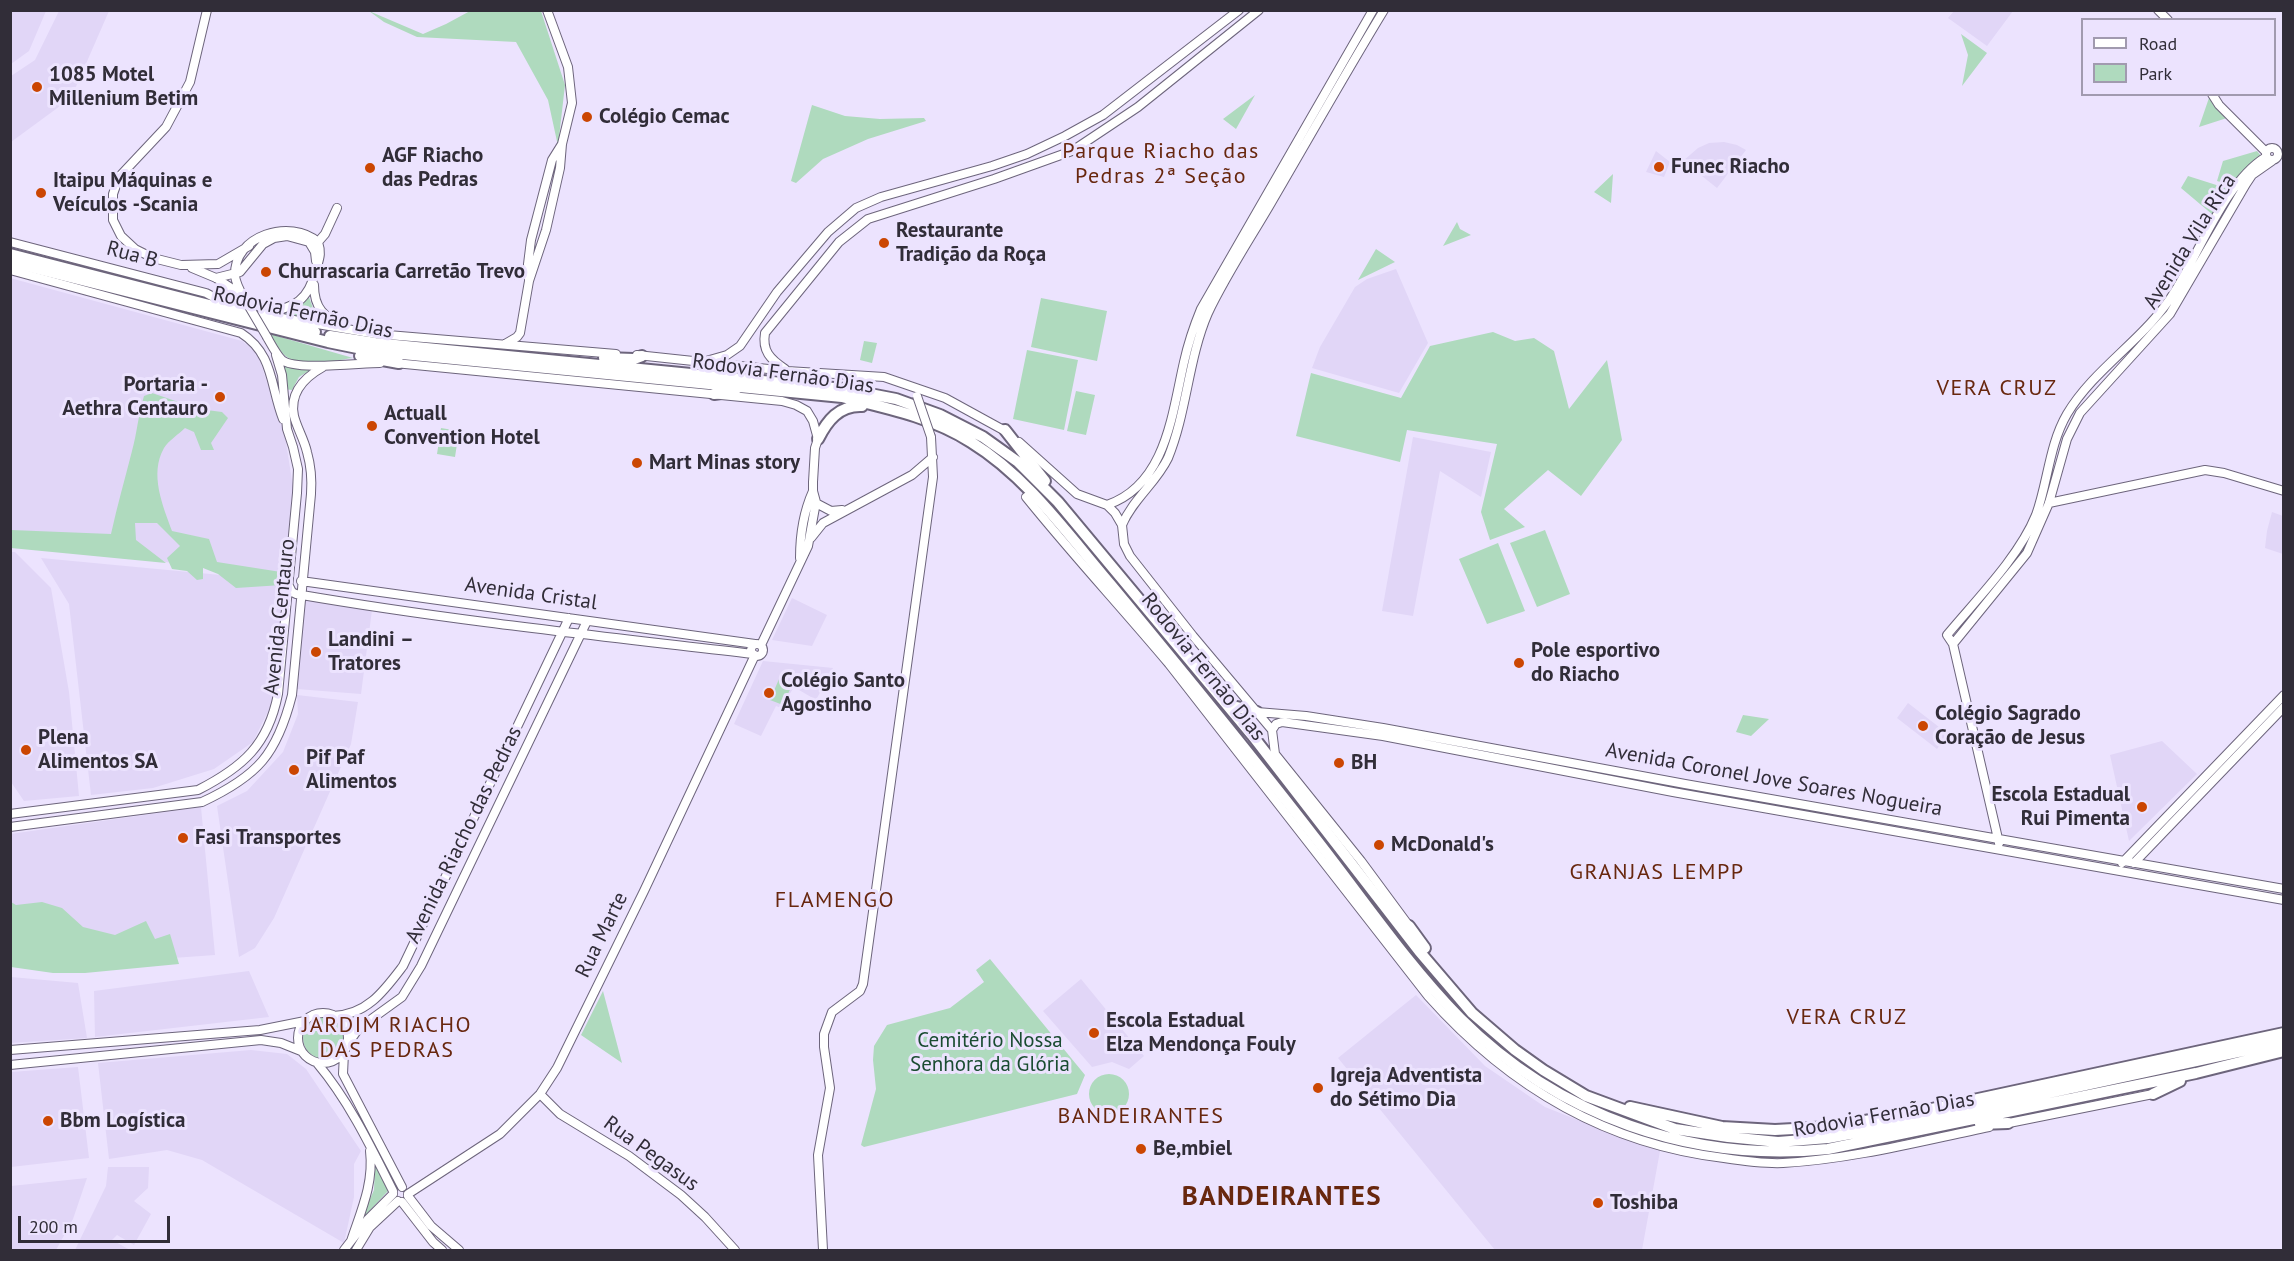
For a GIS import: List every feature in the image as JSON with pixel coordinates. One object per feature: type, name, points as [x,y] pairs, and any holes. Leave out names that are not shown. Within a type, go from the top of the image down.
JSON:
[{"type":"highway","name":"Rodovia Fernão Dias","points":[[10,254],[330,336],[375,343],[844,389],[896,399],[940,415],[983,437],[1018,462],[1058,502],[1252,735],[1419,951],[1472,1012],[1492,1031],[1543,1070],[1586,1096],[1675,1129],[1778,1142],[1828,1138],[2283,1042]]},
{"type":"highway","name":"Rodovia Fernão Dias","points":[[10,266],[49,271],[286,332],[372,351],[843,398],[915,415],[972,442],[1002,466],[1042,505],[1126,603],[1448,1005],[1484,1040],[1536,1080],[1603,1117],[1662,1137],[1727,1149],[1779,1152],[1820,1150],[2196,1073],[2283,1052]]},
{"type":"highway","points":[[286,332],[304,340],[358,355],[399,363]]},
{"type":"highway","points":[[559,360],[574,357],[634,358],[642,356]]},
{"type":"highway","points":[[714,394],[731,390],[789,392]]},
{"type":"highway","points":[[818,440],[836,413],[850,406],[865,406],[915,415]]},
{"type":"highway","points":[[1005,430],[1028,457],[1058,502]]},
{"type":"highway","points":[[1002,466],[1026,496]]},
{"type":"highway","points":[[1166,632],[1212,676],[1275,754]]},
{"type":"highway","points":[[1237,707],[1257,712]]},
{"type":"highway","points":[[1409,926],[1424,946],[1438,972]]},
{"type":"highway","points":[[1586,1096],[1722,1126],[1774,1130],[1831,1127],[1883,1119],[2283,1033]]},
{"type":"highway","points":[[2153,1094],[2196,1073]]},
{"type":"highway","points":[[1986,1097],[2027,1097]]},
{"type":"highway","points":[[1953,1124],[2008,1123]]},
{"type":"street","points":[[207,10],[190,82],[166,127],[118,177],[113,194],[113,220],[126,243],[153,258],[188,266],[216,278],[243,297]]},
{"type":"street","points":[[533,258],[546,230],[559,155],[572,103],[568,68],[547,10]]},
{"type":"street","points":[[701,362],[727,356],[740,346],[777,292],[828,232],[856,208],[881,197],[1027,154],[1065,136],[1102,115],[1131,94],[1239,10]]},
{"type":"street","points":[[787,371],[774,362],[765,350],[763,342],[765,333],[839,242],[868,219],[994,179],[1072,151],[1138,107],[1259,10]]},
{"type":"street","points":[[1107,506],[1130,495],[1151,471],[1169,429],[1185,358],[1201,309],[1373,10]]},
{"type":"street","points":[[1122,525],[1127,513],[1158,475],[1168,458],[1193,361],[1209,312],[1384,10]]},
{"type":"street","points":[[1131,94],[1136,96],[1138,107]]},
{"type":"street","points":[[2213,96],[2219,105],[2272,154]]},
{"type":"street","name":"Avenida Vila Rica","points":[[2272,154],[2246,184],[2170,314],[2079,413],[2067,440],[2049,503],[2027,553],[1953,644],[1947,635],[2010,559],[2028,533],[2037,513],[2057,437],[2075,402],[2167,304],[2237,182],[2254,164],[2272,154]]},
{"type":"street","points":[[505,344],[518,337],[520,333],[547,177],[559,155]]},
{"type":"street","points":[[992,166],[994,179]]},
{"type":"street","points":[[216,278],[235,274],[244,268],[262,244],[273,238],[287,236],[313,242],[325,234],[337,208]]},
{"type":"street","points":[[188,266],[218,264],[267,234],[287,230],[300,231],[309,235],[321,255],[314,279],[305,297],[298,304],[262,315]]},
{"type":"street","name":"Rua B","points":[[10,242],[206,293],[241,312]]},
{"type":"street","points":[[249,246],[238,261],[235,274],[243,297],[275,351],[282,360],[291,365],[306,367],[399,363],[782,401],[796,405],[807,411],[818,440],[815,448],[808,546]]},
{"type":"street","points":[[802,263],[793,283],[795,286],[802,287]]},
{"type":"street","points":[[10,266],[241,333],[254,341],[264,354],[277,405],[287,429]]},
{"type":"street","points":[[314,279],[317,308],[325,317],[360,332]]},
{"type":"street","points":[[241,312],[360,332]]},
{"type":"street","name":"Rodovia Fernão Dias","points":[[360,332],[787,371],[884,377],[945,398],[1005,430],[1077,494],[1107,506],[1115,513],[1122,525],[1124,544],[1130,556],[1192,636],[1272,730],[1275,754],[1409,926]]},
{"type":"street","name":"Avenida Centauro","points":[[10,814],[198,790],[251,753],[267,731],[278,694],[297,469],[287,429],[282,375],[275,351]]},
{"type":"street","points":[[283,393],[288,391],[296,396],[304,379],[327,365]]},
{"type":"street","points":[[823,1251],[818,1155],[830,1088],[824,1034],[832,1012],[860,991],[863,984],[933,477],[932,437],[917,396],[902,382]]},
{"type":"street","name":"Avenida Centauro","points":[[10,827],[202,802],[227,790],[254,771],[272,750],[279,738],[292,695],[311,483],[307,450],[294,415],[296,396]]},
{"type":"street","points":[[758,644],[818,527],[912,475],[933,457]]},
{"type":"street","points":[[2049,503],[2205,470],[2224,473],[2283,491]]},
{"type":"street","name":"Rodovia Fernão Dias","points":[[1026,496],[1070,552],[1130,617],[1169,664],[1428,996],[1453,1024],[1487,1056],[1547,1098],[1610,1128],[1666,1148],[1698,1155],[1768,1163],[1846,1157],[2153,1094]]},
{"type":"street","points":[[812,501],[831,511],[849,509]]},
{"type":"street","points":[[800,560],[800,546],[812,501]]},
{"type":"street","name":"Avenida Cristal","points":[[301,581],[758,644]]},
{"type":"street","points":[[288,582],[293,593],[300,595]]},
{"type":"street","points":[[330,599],[328,596],[331,586]]},
{"type":"street","points":[[374,606],[377,598],[376,591]]},
{"type":"street","name":"Avenida Cristal","points":[[300,595],[581,634],[754,654]]},
{"type":"street","name":"Avenida Riacho das Pedras","points":[[333,1016],[348,1015],[368,1005],[388,987],[403,966],[569,618]]},
{"type":"street","name":"Avenida Riacho das Pedras","points":[[346,1049],[359,1028],[402,997],[421,966],[587,621]]},
{"type":"street","name":"Rua Marte","points":[[404,1195],[500,1134],[540,1094],[562,1057],[754,654],[762,654],[763,649],[758,644]]},
{"type":"street","points":[[1953,644],[2001,850]]},
{"type":"street","points":[[282,652],[296,652]]},
{"type":"street","points":[[2121,871],[2120,867],[2124,861],[2283,695]]},
{"type":"street","points":[[2131,873],[2134,863],[2283,707]]},
{"type":"street","name":"Avenida Coronel Jove Soares Nogueira","points":[[1257,712],[1413,737],[2283,889]]},
{"type":"street","name":"Avenida Coronel Jove Soares Nogueira","points":[[1272,730],[1276,724],[1282,722],[1305,720]]},
{"type":"street","name":"Avenida Coronel Jove Soares Nogueira","points":[[1413,737],[1673,792],[1763,806],[2283,900]]},
{"type":"street","points":[[2059,861],[2060,850]]},
{"type":"street","points":[[10,1050],[260,1030],[305,1021],[323,1013],[333,1016],[339,1019],[347,1031],[343,1074],[404,1195],[433,1242],[442,1251]]},
{"type":"street","points":[[301,1051],[298,1036],[305,1021]]},
{"type":"street","points":[[10,1065],[261,1040],[281,1043],[301,1051],[317,1063],[336,1089],[369,1144],[393,1192]]},
{"type":"street","points":[[317,1063],[332,1062],[346,1049]]},
{"type":"street","name":"Rua Pegasus","points":[[540,1094],[560,1114],[629,1156],[665,1183],[705,1217],[735,1251]]},
{"type":"street","points":[[351,1241],[367,1192],[372,1167],[369,1144]]},
{"type":"street","points":[[344,1251],[368,1219],[397,1187],[430,1226],[459,1251]]},
{"type":"street","points":[[356,1251],[370,1227],[404,1195]]},
{"type":"shaded area","points":[[11,10],[46,11],[29,51],[11,64]]},
{"type":"shaded area","points":[[59,11],[109,11],[71,98],[11,142],[11,76],[35,60]]},
{"type":"shaded area","points":[[1954,11],[2013,11],[1987,46],[1948,18]]},
{"type":"shaded area","points":[[1724,142],[1746,150],[1717,188],[1683,161],[1698,148],[1709,143]]},
{"type":"shaded area","name":"Funec Riacho","points":[[1656,151],[1670,162],[1664,177],[1646,172]]},
{"type":"shaded area","points":[[1396,269],[1428,343],[1399,393],[1312,368],[1320,347],[1355,287],[1367,279]]},
{"type":"shaded area","points":[[10,278],[242,341],[257,352],[285,436],[293,487],[284,579],[103,553],[11,544]]},
{"type":"shaded area","points":[[1413,437],[1491,452],[1481,497],[1440,471],[1413,616],[1382,611]]},
{"type":"shaded area","points":[[2272,512],[2283,516],[2283,554],[2265,548]]},
{"type":"shaded area","points":[[11,552],[15,552],[51,588],[69,692],[79,796],[24,801],[11,782]]},
{"type":"shaded area","points":[[41,558],[284,581],[275,697],[253,742],[214,769],[153,788],[91,795],[69,604]]},
{"type":"shaded area","points":[[792,598],[827,615],[812,646],[772,640]]},
{"type":"shaded area","name":"Landini – Tratores","points":[[300,599],[372,610],[361,694],[297,689]]},
{"type":"shaded area","name":"Colégio Santo Agostinho","points":[[763,661],[833,668],[816,700],[794,687],[781,708],[776,706],[761,736],[734,724]]},
{"type":"shaded area","name":"Pif Paf Alimentos","points":[[297,695],[358,702],[351,744],[274,918],[255,948],[239,957],[217,806],[247,791],[283,752],[298,714]]},
{"type":"shaded area","name":"Colégio Sagrado Coração de Jesus","points":[[1908,703],[1948,734],[1937,749],[1897,718]]},
{"type":"shaded area","name":"Escola Estadual Rui Pimenta","points":[[2162,741],[2197,774],[2129,841],[2110,755]]},
{"type":"shaded area","points":[[201,807],[215,955],[60,966],[11,961],[10,834]]},
{"type":"shaded area","points":[[249,971],[269,1017],[95,1037],[94,991]]},
{"type":"shaded area","points":[[11,977],[78,983],[87,1038],[11,1043]]},
{"type":"shaded area","name":"Escola Estadual Elza Mendonça Fouly","points":[[1081,979],[1144,1056],[1129,1069],[1112,1062],[1092,1067],[1043,1011]]},
{"type":"shaded area","points":[[1416,995],[1485,1066],[1545,1107],[1660,1151],[1642,1250],[1495,1250],[1338,1058]]},
{"type":"shaded area","points":[[251,1050],[287,1054],[306,1069],[361,1151],[354,1164],[354,1197],[344,1243],[202,1160],[167,1150],[109,1159],[98,1063]]},
{"type":"shaded area","points":[[78,1067],[89,1158],[11,1167],[11,1072]]},
{"type":"shaded area","points":[[108,1167],[149,1167],[148,1188],[134,1201],[151,1214],[134,1245],[117,1235],[112,1240],[130,1250],[75,1250],[106,1186]]},
{"type":"shaded area","points":[[87,1178],[73,1219],[56,1250],[11,1250],[11,1186]]},
{"type":"green space","points":[[369,11],[423,34],[470,11],[541,11],[565,85],[558,146],[548,100],[516,42],[417,37],[384,22]]},
{"type":"green space","points":[[1961,34],[1987,53],[1962,86],[1968,55]]},
{"type":"green space","points":[[1255,95],[1236,129],[1223,119]]},
{"type":"green space","points":[[2210,96],[2211,96],[2227,118],[2199,127]]},
{"type":"green space","points":[[812,105],[845,116],[880,119],[924,118],[926,121],[868,139],[823,159],[796,183],[791,181]]},
{"type":"green space","points":[[2257,151],[2262,157],[2232,186],[2217,181],[2223,161]]},
{"type":"green space","points":[[1613,174],[1611,203],[1594,192]]},
{"type":"green space","points":[[2188,176],[2229,189],[2213,215],[2181,188]]},
{"type":"green space","points":[[1457,222],[1460,229],[1471,235],[1443,246]]},
{"type":"green space","points":[[1376,249],[1395,262],[1358,280]]},
{"type":"green space","points":[[309,297],[314,311],[325,322],[285,314]]},
{"type":"green space","points":[[1041,298],[1107,311],[1097,361],[1031,347]]},
{"type":"green space","points":[[1493,332],[1515,341],[1534,338],[1554,351],[1569,409],[1607,360],[1622,440],[1581,496],[1548,470],[1504,509],[1525,527],[1490,540],[1481,512],[1497,444],[1407,430],[1400,462],[1296,436],[1311,373],[1401,398],[1430,346]]},
{"type":"green space","points":[[270,334],[353,358],[311,364],[294,361],[282,352]]},
{"type":"green space","points":[[864,341],[877,343],[872,363],[860,360]]},
{"type":"green space","points":[[1027,350],[1078,360],[1064,430],[1013,419]]},
{"type":"green space","points":[[280,363],[302,370],[312,369],[299,377],[292,390],[283,389]]},
{"type":"green space","points":[[1076,391],[1095,395],[1086,435],[1067,431]]},
{"type":"green space","points":[[152,393],[199,409],[222,412],[228,418],[211,443],[214,450],[201,450],[194,432],[185,428],[164,448],[158,468],[159,490],[172,531],[209,539],[217,562],[281,572],[282,585],[236,588],[218,574],[203,568],[203,579],[197,580],[187,571],[172,569],[167,558],[180,546],[157,523],[135,523],[136,540],[166,563],[11,548],[11,530],[111,534],[144,396]]},
{"type":"green space","points":[[441,428],[459,431],[455,457],[437,454]]},
{"type":"green space","points":[[1545,530],[1570,594],[1537,607],[1510,543]]},
{"type":"green space","points":[[1498,543],[1525,611],[1487,624],[1459,559]]},
{"type":"green space","points":[[779,679],[792,685],[783,705],[770,700]]},
{"type":"green space","points":[[1743,715],[1769,719],[1751,736],[1736,732]]},
{"type":"green space","points":[[11,902],[16,905],[42,902],[62,908],[83,927],[115,935],[146,921],[155,939],[170,934],[179,964],[85,973],[53,973],[11,967]]},
{"type":"green space","name":"Cemitério Nossa Senhora da Glória","points":[[990,959],[1085,1075],[1077,1094],[864,1147],[861,1145],[876,1089],[874,1046],[887,1025],[950,1008],[984,982],[976,970]]},
{"type":"green space","points":[[603,991],[622,1063],[581,1035]]},
{"type":"green space","points":[[324,1017],[332,1018],[339,1023],[344,1030],[344,1046],[339,1053],[332,1058],[324,1059],[316,1058],[309,1053],[304,1046],[303,1038],[304,1030],[309,1023],[316,1018]]},
{"type":"green space","points":[[1109,1074],[1123,1080],[1129,1094],[1123,1108],[1109,1114],[1095,1108],[1089,1094],[1095,1080]]},
{"type":"green space","points":[[375,1165],[388,1191],[360,1221],[374,1190]]},
{"type":"place","name":"1085 Motel Millenium Betim","points":[[37,87]]},
{"type":"place","name":"Colégio Cemac","points":[[587,117]]},
{"type":"place","name":"Funec Riacho","points":[[1659,167]]},
{"type":"place","name":"AGF Riacho das Pedras","points":[[370,168]]},
{"type":"place","name":"Itaipu Máquinas e Veículos -Scania","points":[[41,193]]},
{"type":"place","name":"Restaurante Tradição da Roça","points":[[884,243]]},
{"type":"place","name":"Churrascaria Carretão Trevo","points":[[266,272]]},
{"type":"place","name":"Portaria - Aethra Centauro","points":[[220,397]]},
{"type":"place","name":"Actuall Convention Hotel","points":[[372,426]]},
{"type":"place","name":"Mart Minas story","points":[[637,463]]},
{"type":"place","name":"Landini – Tratores","points":[[316,652]]},
{"type":"place","name":"Pole esportivo do Riacho","points":[[1519,663]]},
{"type":"place","name":"Colégio Santo Agostinho","points":[[769,693]]},
{"type":"place","name":"Colégio Sagrado Coração de Jesus","points":[[1923,726]]},
{"type":"place","name":"Plena Alimentos SA","points":[[26,750]]},
{"type":"place","name":"BH","points":[[1339,763]]},
{"type":"place","name":"Pif Paf Alimentos","points":[[294,770]]},
{"type":"place","name":"Escola Estadual Rui Pimenta","points":[[2142,807]]},
{"type":"place","name":"Fasi Transportes","points":[[183,838]]},
{"type":"place","name":"McDonald's","points":[[1379,845]]},
{"type":"place","name":"Escola Estadual Elza Mendonça Fouly","points":[[1094,1033]]},
{"type":"place","name":"Igreja Adventista do Sétimo Dia","points":[[1318,1088]]},
{"type":"place","name":"Bbm Logística","points":[[48,1121]]},
{"type":"place","name":"Be,mbiel","points":[[1141,1149]]},
{"type":"place","name":"Toshiba","points":[[1598,1203]]},
{"type":"district","name":"Parque Riacho das Pedras 2ª Seção","points":[[1161,164]]},
{"type":"district","name":"VERA CRUZ","points":[[1997,389]]},
{"type":"district","name":"GRANJAS LEMPP","points":[[1657,873]]},
{"type":"district","name":"FLAMENGO","points":[[835,901]]},
{"type":"district","name":"VERA CRUZ","points":[[1847,1018]]},
{"type":"district","name":"JARDIM RIACHO DAS PEDRAS","points":[[387,1038]]},
{"type":"district","name":"BANDEIRANTES","points":[[1141,1117]]},
{"type":"district","name":"BANDEIRANTES","points":[[1282,1197]]}]
